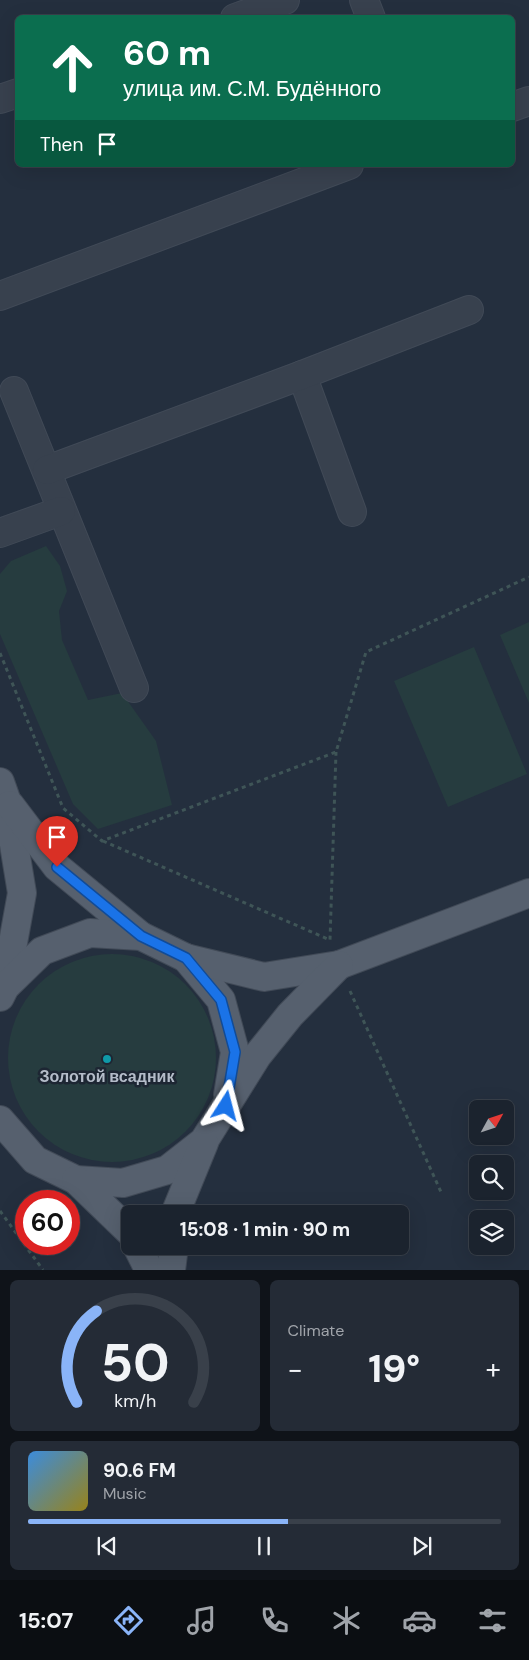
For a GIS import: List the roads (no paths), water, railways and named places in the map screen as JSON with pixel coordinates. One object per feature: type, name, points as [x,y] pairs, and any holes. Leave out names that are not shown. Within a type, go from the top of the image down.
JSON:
[{"type":"main road","points":[[4,792],[57,867],[141,936],[186,958],[264,977],[340,965],[529,893]]},
{"type":"main road","points":[[2,992],[22,893],[4,792]]},
{"type":"main road","points":[[2,992],[42,951],[90,934],[141,936]]},
{"type":"main road","points":[[186,958],[221,1000],[235,1052],[226,1106]]},
{"type":"main road","points":[[179,1205],[204,1141],[257,1056],[290,1015],[340,965]]},
{"type":"main road","points":[[0,1120],[35,1160]]},
{"type":"main road","points":[[76,1180],[123,1183],[141,1178],[167,1170],[204,1141]]},
{"type":"main road","points":[[0,1151],[35,1160],[76,1180],[121,1223]]},
{"type":"main road","points":[[142,1255],[149,1270]]},
{"type":"main road","points":[[172,1270],[173,1255]]},
{"type":"street","points":[[243,15],[285,0]]},
{"type":"street","points":[[364,0],[370,15]]},
{"type":"street","points":[[0,99],[15,94]]},
{"type":"street","points":[[515,106],[529,101]]},
{"type":"street","points":[[0,296],[343,167]]},
{"type":"street","points":[[47,470],[302,375],[469,310]]},
{"type":"street","points":[[302,375],[352,512]]},
{"type":"street","points":[[14,391],[134,688]]},
{"type":"street","points":[[0,533],[61,511]]},
{"type":"place","name":"Золотой всадник","points":[[107,1059]]}]
